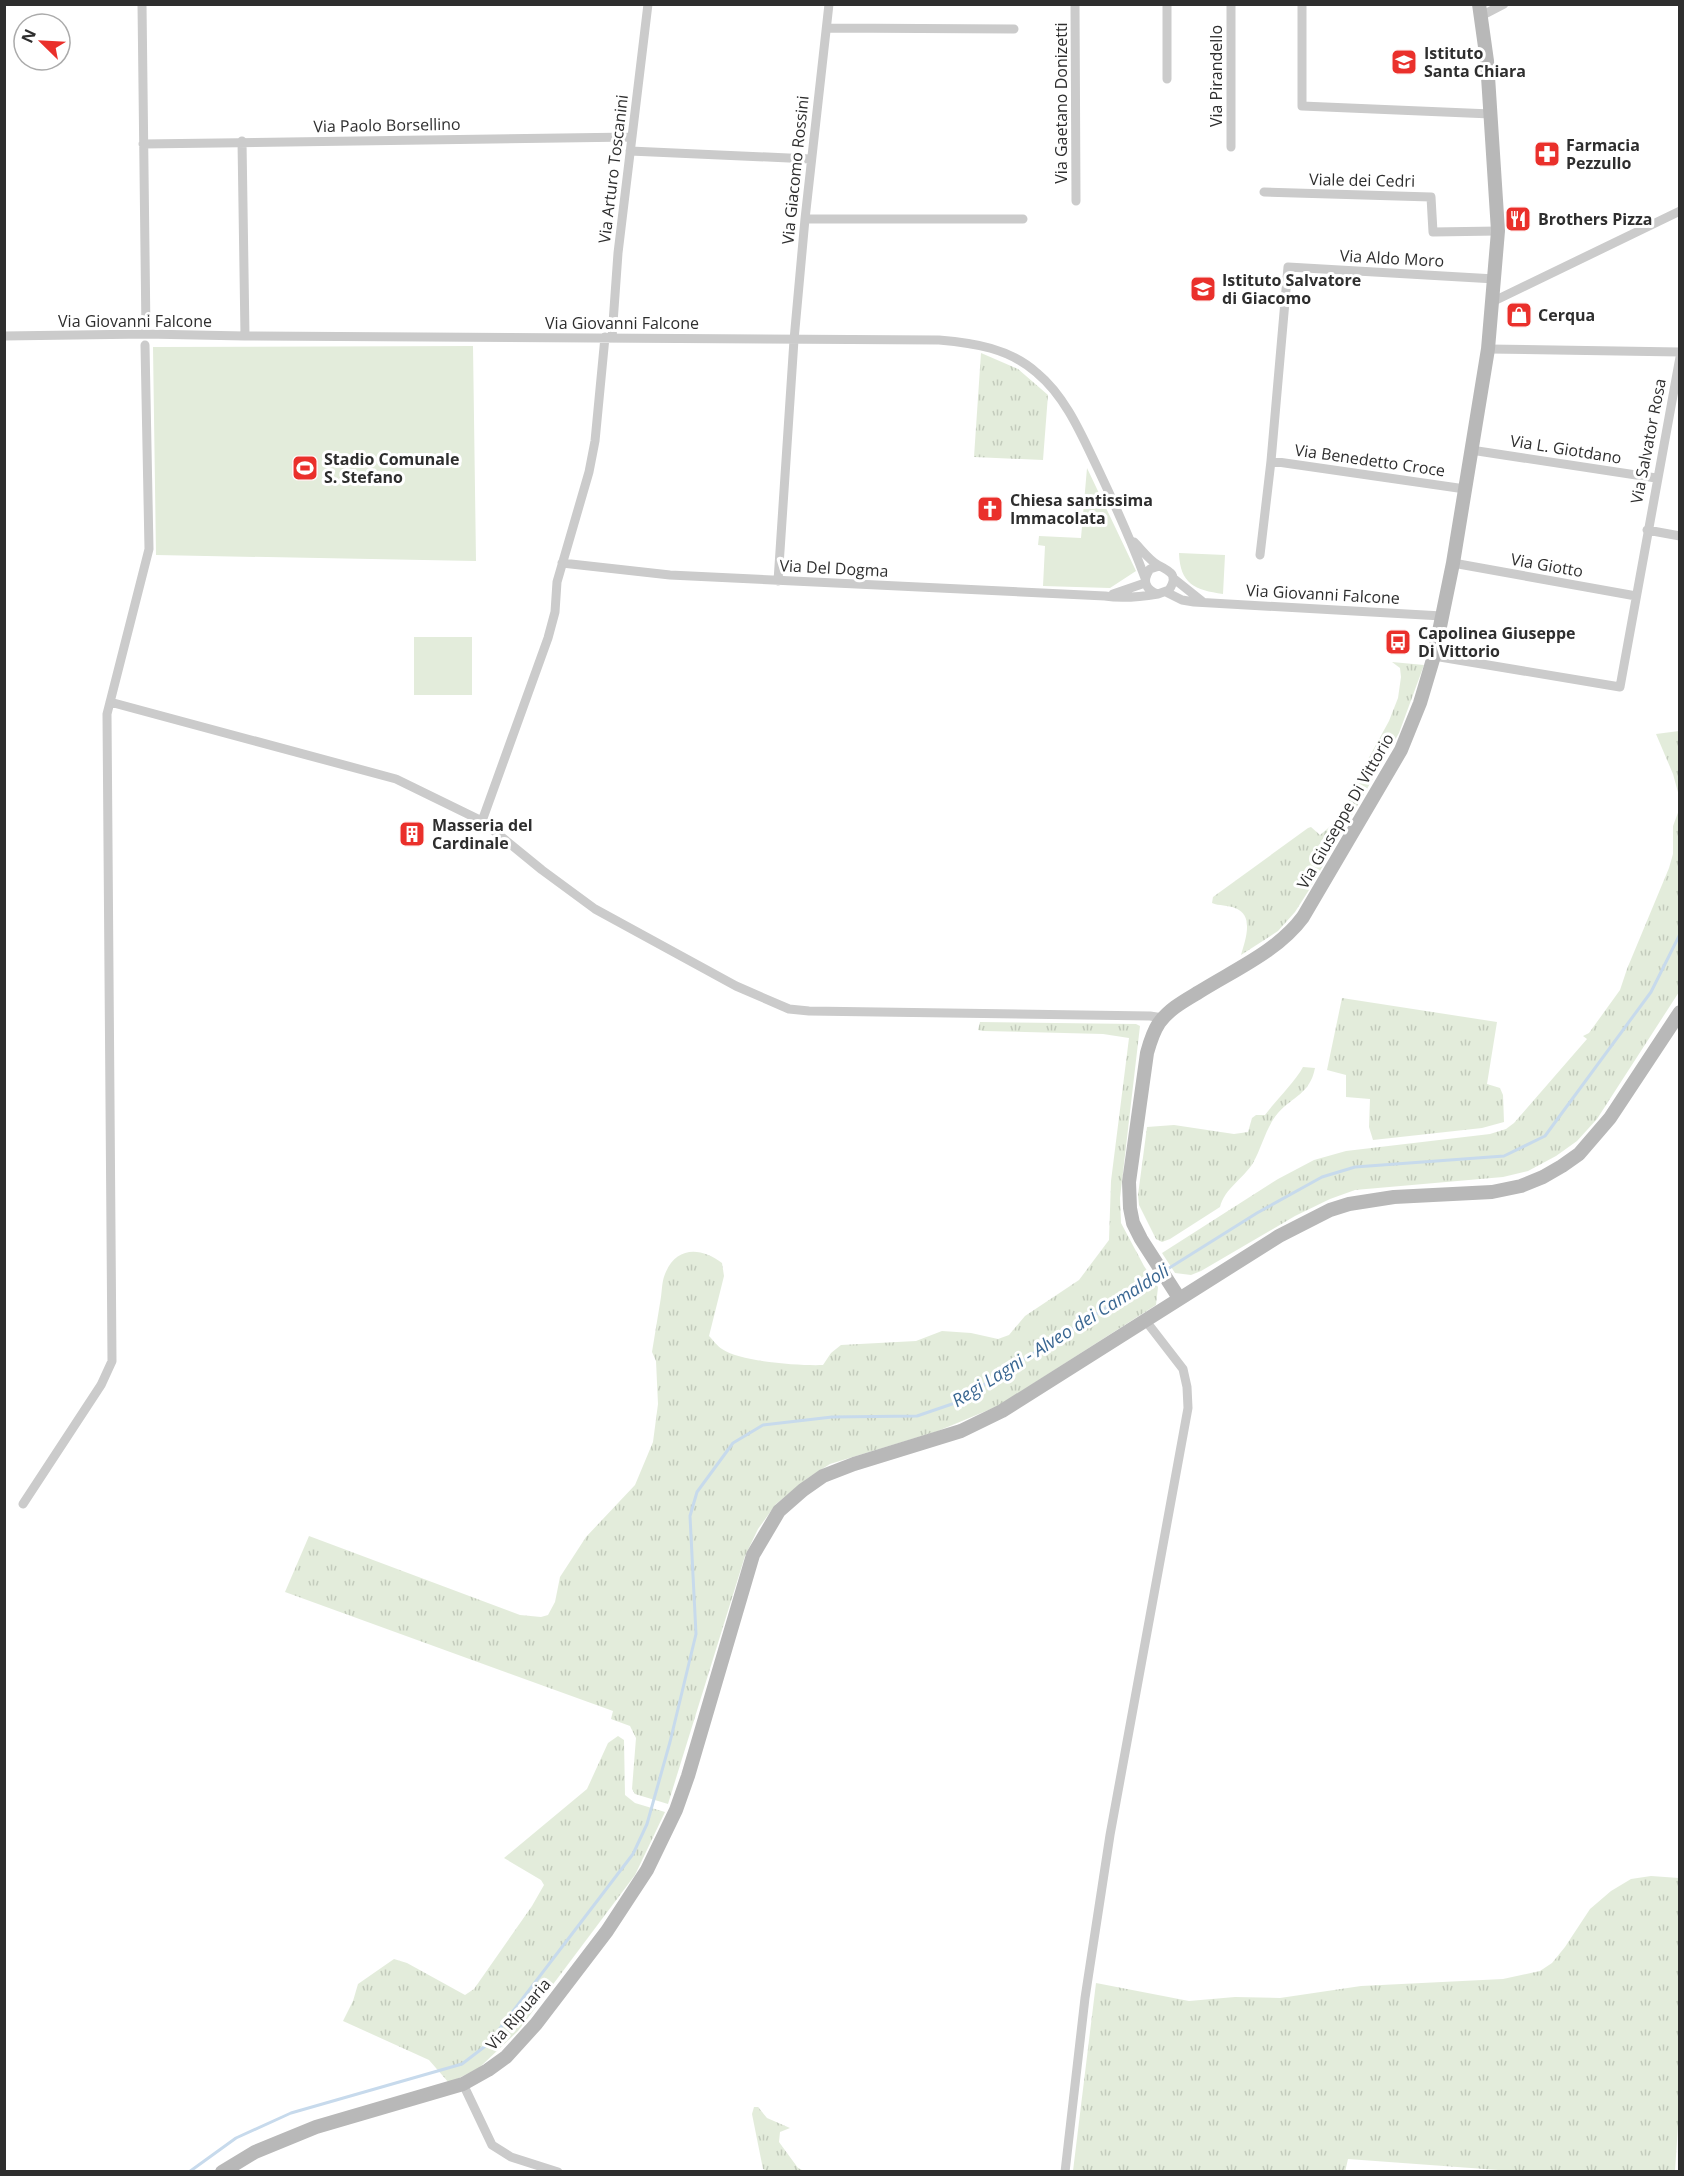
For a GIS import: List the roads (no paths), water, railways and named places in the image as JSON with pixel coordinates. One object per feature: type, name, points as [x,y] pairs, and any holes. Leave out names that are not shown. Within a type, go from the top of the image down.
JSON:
[{"type":"street","points":[[142,4],[146,334]]},
{"type":"street","name":"Via Arturo Toscanini","points":[[482,820],[548,638],[555,612],[557,582],[589,472],[609,337],[648,4]]},
{"type":"street","name":"Via Giacomo Rossini","points":[[778,581],[794,340],[810,159],[830,4]]},
{"type":"street","name":"Via Gaetano Donizetti","points":[[1076,4],[1076,201]]},
{"type":"street","points":[[1167,4],[1167,79]]},
{"type":"street","name":"Via Pirandello","points":[[1230,4],[1231,147]]},
{"type":"street","points":[[1302,4],[1302,106],[1491,114]]},
{"type":"street","points":[[1480,10],[1504,4]]},
{"type":"street","name":"Via Giuseppe Di Vittorio","points":[[1179,1298],[1134,1223],[1129,1196],[1147,1053],[1152,1036],[1163,1018],[1179,1004],[1278,944],[1294,930],[1401,750],[1420,703],[1434,656],[1466,489],[1494,301],[1498,231],[1491,114],[1480,10]]},
{"type":"street","points":[[827,28],[1014,29]]},
{"type":"street","name":"Via Paolo Borsellino","points":[[144,144],[632,137]]},
{"type":"street","points":[[242,141],[245,336]]},
{"type":"street","points":[[630,151],[810,159]]},
{"type":"street","name":"Viale dei Cedri","points":[[1264,192],[1431,197],[1432,232],[1498,231]]},
{"type":"street","points":[[1494,301],[1680,211]]},
{"type":"street","points":[[805,219],[1023,219]]},
{"type":"street","name":"Via Aldo Moro","points":[[1288,267],[1495,279]]},
{"type":"street","name":"Via Benedetto Croce","points":[[1260,555],[1288,267]]},
{"type":"street","name":"Via Giovanni Falcone","points":[[4,336],[146,334],[968,342],[995,349],[1020,361],[1037,373],[1069,414],[1132,540],[1145,580]]},
{"type":"street","points":[[23,1504],[101,1385],[112,1361],[107,726],[110,702],[149,549],[145,345]]},
{"type":"street","points":[[1488,349],[1680,352]]},
{"type":"street","name":"Via Salvator Rosa","points":[[1434,656],[1620,687],[1656,478],[1680,357]]},
{"type":"street","name":"Via L. Giotdano","points":[[1471,450],[1656,478]]},
{"type":"street","name":"Via Benedetto Croce","points":[[1271,460],[1466,489]]},
{"type":"street","name":"Via Salvator Rosa","points":[[1647,530],[1680,536]]},
{"type":"street","name":"Via Giovanni Falcone","points":[[1132,540],[1159,566]]},
{"type":"street","name":"Via Del Dogma","points":[[562,563],[670,575],[1117,598],[1137,598],[1162,593]]},
{"type":"street","name":"Via Giotto","points":[[1453,563],[1636,596]]},
{"type":"street","points":[[1105,596],[1125,591],[1145,580],[1150,569],[1159,566],[1170,571],[1173,578],[1203,602]]},
{"type":"street","points":[[1145,580],[1150,590],[1162,593],[1172,586],[1173,578]]},
{"type":"street","name":"Via Giovanni Falcone","points":[[1162,593],[1182,600],[1203,602],[1442,616]]},
{"type":"street","points":[[110,702],[396,779],[482,820],[542,870],[595,909],[736,986],[789,1009],[1163,1018]]},
{"type":"street","name":"Via Ripuaria","points":[[222,2172],[255,2152],[316,2127],[463,2084],[506,2057],[536,2024],[607,1931],[647,1870],[668,1827],[688,1776],[753,1555],[779,1511],[803,1490],[824,1476],[854,1464],[961,1431],[1002,1411],[1147,1322],[1179,1298],[1305,1222],[1349,1204],[1394,1197],[1492,1192],[1521,1186],[1544,1177],[1579,1154],[1597,1135],[1680,1012]]},
{"type":"street","points":[[1065,2172],[1085,1998],[1110,1835],[1188,1408],[1183,1369],[1147,1322]]},
{"type":"street","points":[[463,2084],[492,2145],[511,2157],[558,2172]]},
{"type":"waterway","name":"Regi Lagni - Alveo dei Camaldoli","points":[[1166,1270],[1257,1213],[1322,1177],[1355,1167],[1504,1156],[1545,1136],[1651,992],[1680,934]]},
{"type":"waterway","name":"Regi Lagni - Alveo dei Camaldoli","points":[[189,2172],[236,2138],[291,2113],[462,2064],[488,2044],[633,1854],[647,1824],[696,1634],[690,1516],[697,1492],[733,1443],[763,1425],[832,1417],[917,1416],[955,1403],[1158,1275]]},
{"type":"place","name":"Istituto Santa Chiara","points":[[1404,62]]},
{"type":"place","name":"Farmacia Pezzullo","points":[[1547,154]]},
{"type":"place","name":"Brothers Pizza","points":[[1518,219]]},
{"type":"place","name":"Istituto Salvatore di Giacomo","points":[[1203,289]]},
{"type":"place","name":"Cerqua","points":[[1519,315]]},
{"type":"place","name":"Stadio Comunale S. Stefano","points":[[305,468]]},
{"type":"place","name":"Chiesa santissima Immacolata","points":[[990,509]]},
{"type":"place","name":"Capolinea Giuseppe Di Vittorio","points":[[1398,642]]},
{"type":"place","name":"Masseria del Cardinale","points":[[412,834]]}]
